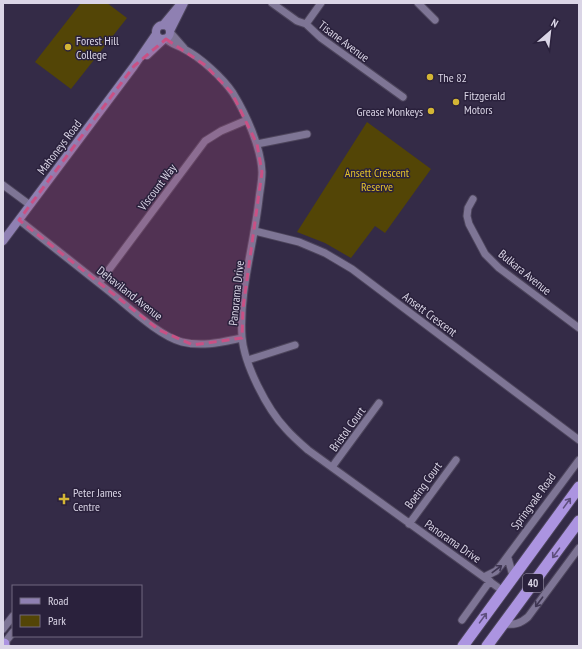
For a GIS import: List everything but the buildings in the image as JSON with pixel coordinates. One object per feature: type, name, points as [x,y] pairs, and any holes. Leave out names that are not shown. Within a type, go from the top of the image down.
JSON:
[{"type":"highway","name":"40","points":[[463,646],[579,487]]},
{"type":"highway","name":"40","points":[[487,646],[579,521]]},
{"type":"main road","name":"Mahoneys Road","points":[[163,25],[182,3]]},
{"type":"main road","name":"Mahoneys Road","points":[[134,66],[167,35],[182,3]]},
{"type":"main road","points":[[163,25],[167,26],[167,35],[160,39],[156,34],[157,28],[163,25]]},
{"type":"main road","name":"Mahoneys Road","points":[[3,241],[134,66],[156,34]]},
{"type":"street","name":"Tisane Avenue","points":[[272,3],[297,20],[306,24],[321,38],[403,97]]},
{"type":"street","points":[[306,24],[321,3]]},
{"type":"street","points":[[418,3],[435,20]]},
{"type":"street","name":"Panorama Drive","points":[[167,35],[216,73],[225,83],[247,120],[257,144],[262,172],[255,231],[244,292],[242,338],[254,378],[268,404],[285,429],[308,450],[503,591]]},
{"type":"street","name":"Viscount Way","points":[[99,283],[205,141],[221,131],[247,120]]},
{"type":"street","points":[[257,144],[307,134]]},
{"type":"street","points":[[3,185],[30,205]]},
{"type":"street","name":"Bulkara Avenue","points":[[473,200],[468,208],[467,216],[469,224],[485,254],[499,268],[579,328]]},
{"type":"street","name":"Dehaviland Avenue","points":[[19,220],[159,330],[180,342],[193,345],[206,345],[242,338]]},
{"type":"street","name":"Ansett Crescent","points":[[255,231],[299,242],[325,253],[352,269],[579,440]]},
{"type":"street","points":[[248,360],[295,345]]},
{"type":"street","name":"Bristol Court","points":[[332,467],[379,403]]},
{"type":"street","name":"Boeing Court","points":[[409,524],[456,460]]},
{"type":"street","name":"Springvale Road","points":[[462,620],[487,579],[498,570],[508,558],[579,460]]},
{"type":"street","points":[[504,624],[518,624],[528,617],[579,550]]},
{"type":"street","points":[[508,558],[513,576]]},
{"type":"street","points":[[3,629],[12,617]]},
{"type":"street","points":[[4,645],[12,633]]},
{"type":"highlighted area","points":[[166,39],[205,65],[232,93],[257,144],[262,172],[243,308],[242,338],[193,345],[159,330],[19,220],[134,66]]},
{"type":"green space","points":[[81,3],[107,3],[127,18],[71,89],[35,62]]},
{"type":"green space","name":"Ansett Crescent Reserve","points":[[367,122],[431,169],[385,233],[375,226],[351,258],[325,243],[297,232]]},
{"type":"place","name":"Forest Hill College","points":[[68,47]]},
{"type":"place","name":"The 82","points":[[430,77]]},
{"type":"place","name":"Fitzgerald Motors","points":[[456,102]]},
{"type":"place","name":"Grease Monkeys","points":[[431,111]]},
{"type":"place","name":"Peter James Centre","points":[[64,499]]}]
